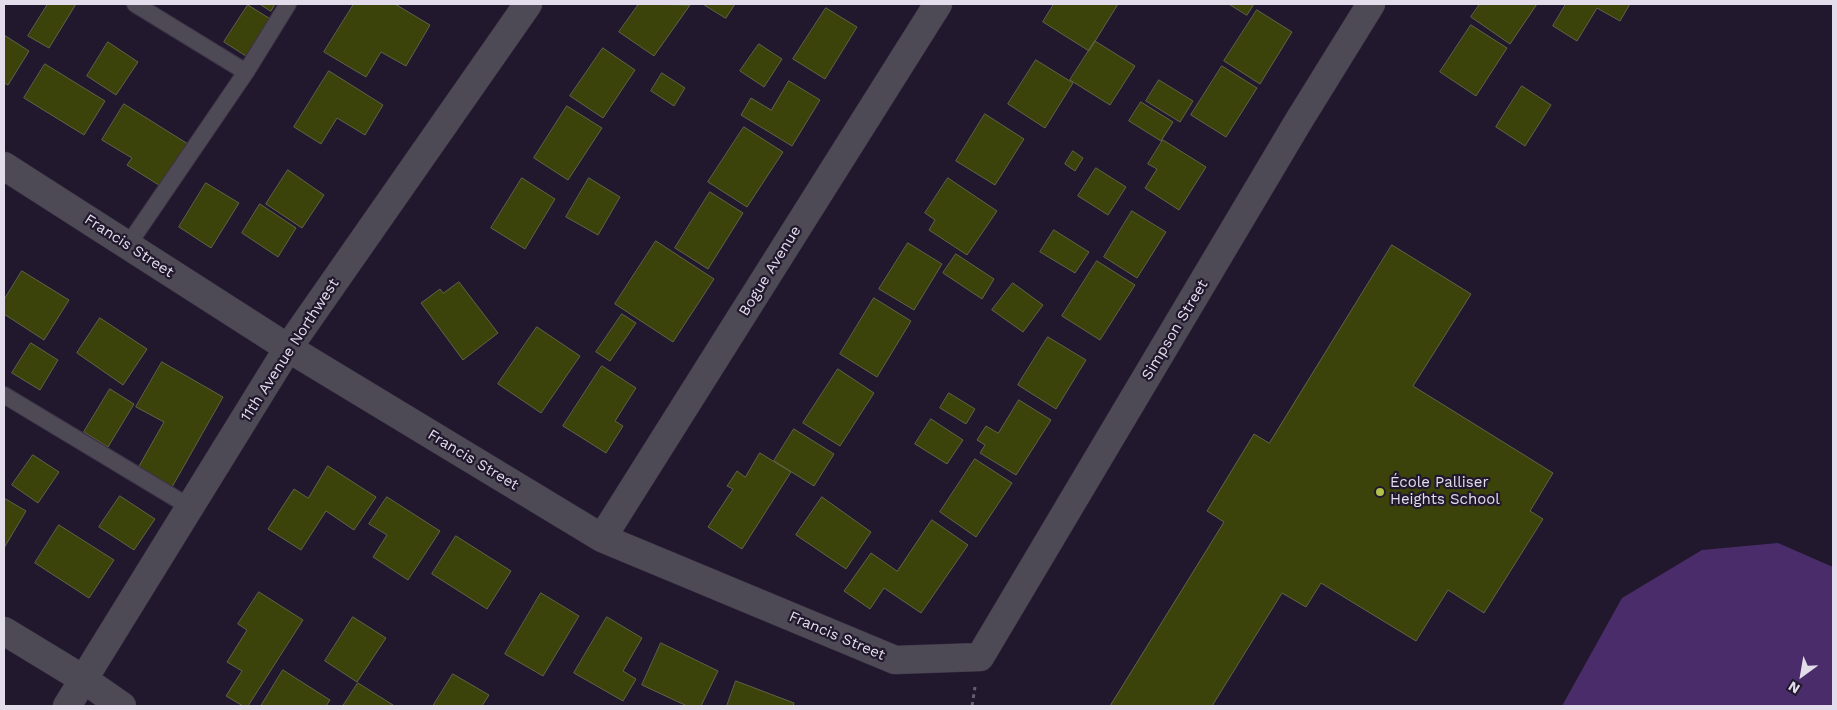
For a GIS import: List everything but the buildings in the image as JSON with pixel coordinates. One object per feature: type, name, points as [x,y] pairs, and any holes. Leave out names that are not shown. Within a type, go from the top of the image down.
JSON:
[{"type":"street","name":"11th Avenue Northwest","points":[[67,706],[288,348],[528,4]]},
{"type":"street","name":"Bogue Avenue","points":[[602,538],[938,4]]},
{"type":"street","name":"Simpson Street","points":[[980,657],[1298,122],[1371,4]]},
{"type":"street","name":"Francis Street","points":[[4,166],[288,348],[602,538],[895,660],[980,657]]},
{"type":"street","points":[[4,631],[83,679],[122,706]]},
{"type":"lane","points":[[135,4],[246,72]]},
{"type":"lane","points":[[128,245],[246,72],[288,4]]},
{"type":"lane","points":[[4,395],[190,507]]},
{"type":"shaded area","points":[[1778,543],[1833,567],[1833,706],[1562,706],[1622,598],[1702,550]]},
{"type":"place","name":"École Palliser Heights School","points":[[1380,492]]}]
